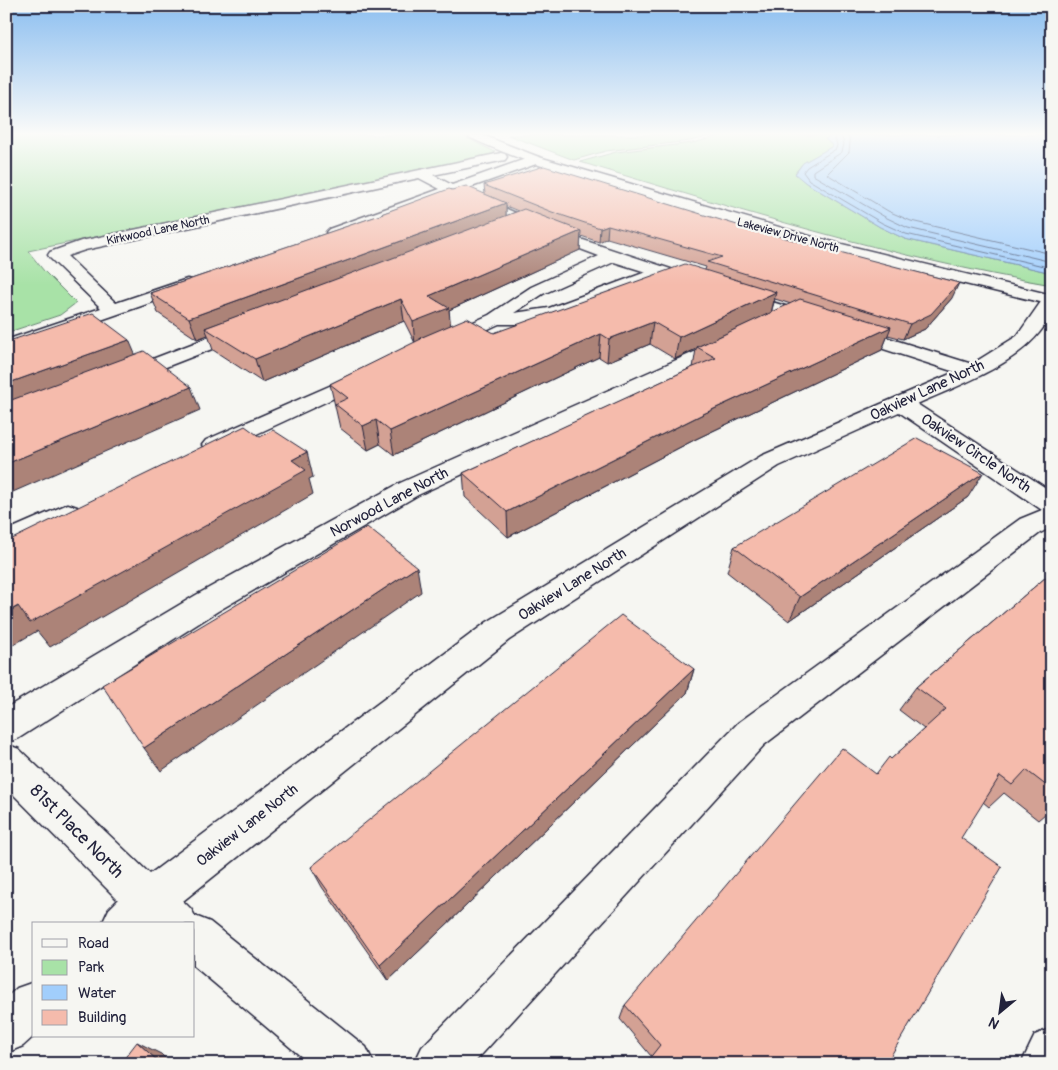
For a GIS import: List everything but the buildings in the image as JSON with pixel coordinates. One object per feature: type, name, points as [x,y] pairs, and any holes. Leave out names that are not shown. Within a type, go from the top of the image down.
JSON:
[{"type":"street","name":"Kirkwood Lane North","points":[[114,310],[56,255],[81,246],[369,185]]},
{"type":"street","points":[[441,185],[522,222],[662,272],[974,371]]},
{"type":"street","points":[[322,236],[464,185]]},
{"type":"street","name":"Lakeview Drive North","points":[[619,185],[809,241],[1051,300]]},
{"type":"street","points":[[502,230],[522,222]]},
{"type":"street","points":[[431,348],[496,319],[509,307],[524,298],[614,255]]},
{"type":"street","points":[[496,319],[528,318],[553,313],[662,272]]},
{"type":"street","points":[[6,347],[202,279]]},
{"type":"street","name":"Oakview Lane North","points":[[150,916],[498,630],[770,461],[974,371],[1024,340],[1051,300]]},
{"type":"street","name":"Norwood Lane North","points":[[6,727],[207,603],[409,488],[651,380],[791,313]]},
{"type":"street","points":[[107,383],[262,322]]},
{"type":"street","points":[[192,454],[387,367]]},
{"type":"street","name":"Oakview Circle North","points":[[900,403],[1052,504]]},
{"type":"street","points":[[6,542],[86,504]]},
{"type":"street","points":[[439,1064],[752,734],[1030,526],[1052,516]]},
{"type":"street","name":"81st Place North","points":[[6,761],[150,916]]},
{"type":"street","points":[[195,939],[349,1064]]},
{"type":"street","points":[[6,1029],[32,1007]]},
{"type":"street","points":[[1046,1064],[1052,1052]]},
{"type":"green space","points":[[6,185],[347,185],[28,251],[44,271],[76,303],[60,315],[6,333]]},
{"type":"green space","points":[[658,185],[809,185],[880,227],[905,239],[1052,273],[1052,285],[992,274],[873,247]]},
{"type":"water","points":[[809,185],[1052,185],[1052,273],[905,239],[880,227]]}]
